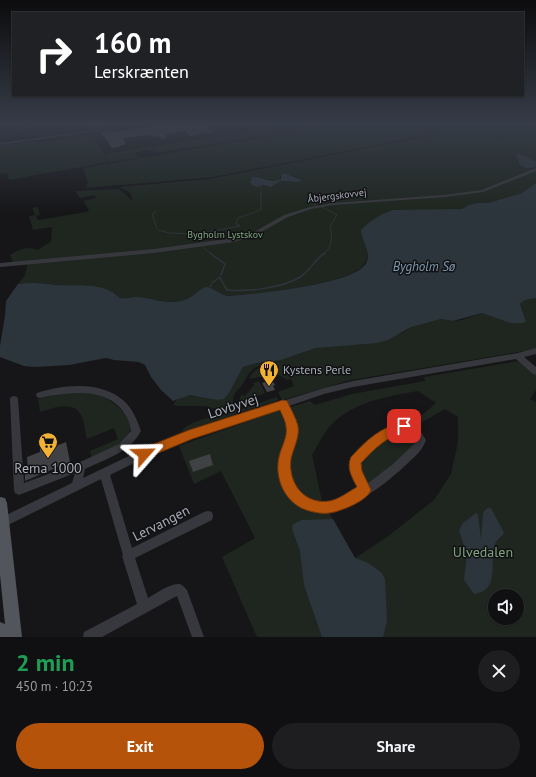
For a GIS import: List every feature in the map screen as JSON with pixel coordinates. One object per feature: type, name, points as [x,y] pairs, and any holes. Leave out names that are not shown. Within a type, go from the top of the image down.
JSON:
[{"type":"main road","points":[[0,503],[14,637]]},
{"type":"main road","points":[[0,630],[1,637]]},
{"type":"street","name":"Åbjergskovvej","points":[[0,266],[154,251],[234,240],[254,234],[286,216],[310,208],[333,204],[444,196],[483,191],[536,170]]},
{"type":"street","name":"Lovbyvej","points":[[1,523],[77,485],[177,439],[283,404],[352,384],[518,356],[536,351]]},
{"type":"street","points":[[518,356],[536,372]]},
{"type":"street","points":[[14,399],[19,490],[81,466],[122,447],[136,431],[130,413],[120,402],[97,390],[72,389],[40,395]]},
{"type":"street","points":[[283,404],[292,427],[292,435],[285,458],[284,474],[287,484],[296,497],[310,506],[329,507],[340,504],[365,490],[401,464],[420,444],[421,440],[412,427],[404,426],[386,433],[374,441],[356,461],[356,472],[365,490]]},
{"type":"street","points":[[77,485],[81,466]]},
{"type":"street","name":"Lervangen","points":[[104,473],[144,606]]},
{"type":"street","name":"Lervangen","points":[[128,556],[208,516]]},
{"type":"street","points":[[89,637],[170,592],[179,590],[183,594],[198,637]]},
{"type":"green space","points":[[0,154],[104,154],[109,162],[9,180],[7,173],[0,174]]},
{"type":"green space","points":[[105,154],[135,154],[141,157],[110,162]]},
{"type":"green space","points":[[167,154],[331,154],[213,177],[86,188],[88,183],[83,168]]},
{"type":"green space","name":"Bygholm Lystskov","points":[[338,154],[518,154],[516,156],[519,159],[519,164],[523,167],[536,167],[536,183],[522,193],[488,203],[468,205],[463,209],[361,235],[367,249],[365,263],[357,271],[323,283],[228,296],[205,287],[187,299],[177,302],[165,302],[141,297],[120,298],[115,293],[105,290],[43,283],[18,284],[25,275],[28,262],[13,262],[10,255],[23,249],[30,248],[38,250],[51,241],[52,227],[33,230],[29,216],[35,215],[32,208],[38,207],[40,215],[36,216],[38,220],[86,212],[89,210],[83,201],[96,198],[95,195],[80,198],[75,191],[119,189],[133,201],[129,192],[120,187],[209,179]],"holes":[[[284,173],[301,179],[291,182],[280,181],[267,187],[262,185],[259,186],[252,185],[252,177],[280,180],[280,176]]]},
{"type":"green space","name":"Bygholm Lystskov","points":[[521,154],[536,154],[536,161]]},
{"type":"green space","points":[[536,298],[536,348],[531,350],[351,380],[282,400],[278,392],[294,386],[291,379],[287,380],[277,374],[249,379],[254,371],[281,361],[270,363],[269,361],[299,354],[316,348],[402,333],[411,327],[441,319],[453,321],[462,320],[482,313],[526,320],[520,304],[525,300]]},
{"type":"green space","points":[[267,361],[268,363],[256,367],[250,372],[235,393],[233,403],[227,407],[219,410],[205,406],[173,405],[182,397],[193,395],[217,400],[229,393],[243,367]]},
{"type":"green space","name":"Ulvedalen","points":[[519,361],[536,375],[536,390],[530,399],[536,402],[536,637],[257,637],[222,557],[255,538],[221,471],[194,484],[179,446],[283,409],[287,416],[290,428],[282,456],[281,468],[285,488],[291,496],[306,507],[328,511],[355,558],[387,537],[434,500],[451,474],[458,442],[458,417],[445,409],[419,424],[415,421],[436,403],[418,391],[374,400],[343,415],[328,429],[312,455],[322,501],[325,505],[316,504],[301,497],[291,484],[287,468],[295,435],[293,421],[288,408],[310,401],[315,405],[352,394],[425,381],[424,377]]},
{"type":"green space","points":[[259,381],[265,393],[239,402],[241,395],[245,396],[254,385],[253,383]]},
{"type":"green space","points":[[66,392],[96,394],[108,399],[125,414],[129,421],[129,433],[122,442],[92,458],[90,451],[118,439],[114,428],[87,439],[82,417],[79,411],[74,408],[63,406],[40,412],[38,399]]},
{"type":"green space","points":[[277,397],[278,400],[181,432],[187,426],[197,421],[218,417]]},
{"type":"green space","points":[[408,429],[417,442],[408,454],[368,484],[365,484],[358,463],[369,450],[380,441],[392,434]]},
{"type":"water","points":[[521,154],[536,161],[536,167],[527,168],[521,166],[519,164],[519,159],[515,156]]},
{"type":"water","points":[[284,173],[302,180],[298,182],[280,181],[271,187],[262,185],[257,187],[252,185],[250,181],[252,179],[251,177],[274,181],[281,179],[281,175]]},
{"type":"water","name":"Bygholm Sø","points":[[536,183],[536,298],[525,300],[520,304],[526,321],[523,323],[511,323],[482,313],[453,321],[441,319],[411,327],[388,340],[377,343],[316,348],[281,360],[258,363],[243,367],[229,393],[224,399],[217,400],[190,395],[173,401],[161,390],[151,377],[145,365],[139,362],[106,358],[69,365],[35,367],[24,366],[0,357],[6,301],[18,284],[38,283],[82,285],[107,289],[120,298],[141,297],[165,302],[177,302],[187,299],[205,287],[228,296],[279,291],[321,283],[356,272],[365,265],[368,256],[361,230],[384,214],[393,210],[462,209],[468,205],[488,203],[522,193]]},
{"type":"water","points":[[488,508],[491,508],[504,533],[497,541],[494,548],[491,580],[483,591],[474,594],[464,580],[467,555],[459,530],[463,523],[476,513],[478,515],[481,539],[483,513]]},
{"type":"water","points":[[333,519],[355,558],[368,563],[382,573],[385,579],[387,621],[383,637],[322,637],[304,585],[300,551],[292,529],[293,524],[302,520]]},
{"type":"building","name":"Kystens Perle","points":[[270,380],[275,385],[273,386],[275,390],[267,392],[262,383]]},
{"type":"building","name":"Rema 1000","points":[[66,442],[70,462],[25,481],[25,472],[28,470],[27,457],[40,452],[40,447],[51,443],[51,448]]},
{"type":"building","points":[[210,454],[213,465],[193,472],[189,461]]},
{"type":"waterway","points":[[201,243],[198,234],[240,226],[236,224],[238,218],[261,210],[261,191]]},
{"type":"waterway","points":[[307,201],[316,205]]},
{"type":"waterway","points":[[322,207],[337,215],[330,227],[330,246],[323,254]]},
{"type":"waterway","points":[[157,211],[152,214],[157,228]]},
{"type":"waterway","points":[[158,230],[169,233],[196,234]]},
{"type":"waterway","points":[[203,247],[211,254]]},
{"type":"waterway","points":[[210,253],[225,264],[221,275]]},
{"type":"waterway","points":[[220,278],[227,290],[254,290],[284,284],[293,281],[307,272],[318,258],[325,253]]},
{"type":"waterway","points":[[212,283],[220,277]]},
{"type":"place","name":"Kystens Perle","points":[[269,387]]},
{"type":"place","name":"Rema 1000","points":[[48,459]]},
{"type":"route","points":[[144,454],[157,447],[189,435],[283,404],[291,420],[292,427],[292,435],[284,466],[284,474],[287,484],[291,491],[302,502],[319,508],[329,507],[340,504],[365,490],[356,472],[356,461],[365,449],[374,441],[386,433],[404,426]]}]
